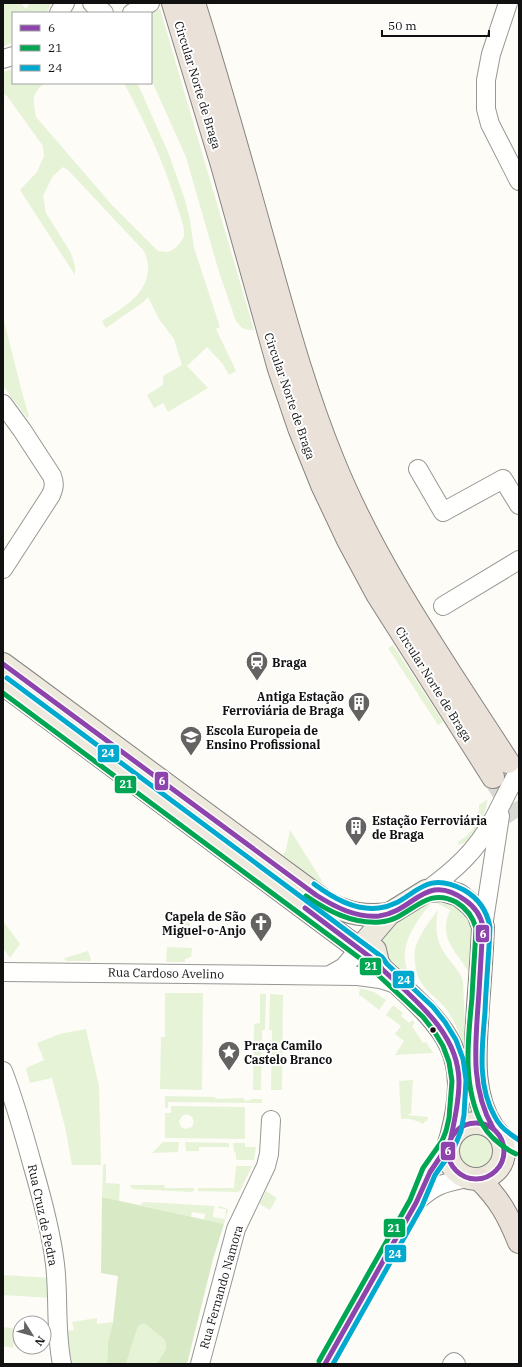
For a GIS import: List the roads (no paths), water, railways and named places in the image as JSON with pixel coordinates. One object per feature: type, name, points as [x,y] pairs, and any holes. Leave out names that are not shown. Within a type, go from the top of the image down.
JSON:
[{"type":"highway","name":"Circular Norte de Braga","points":[[173,3],[222,165],[279,370],[299,428],[319,478],[348,540],[378,594],[507,770]]},
{"type":"highway","name":"Circular Norte de Braga","points":[[194,3],[229,119],[293,348],[311,406],[333,462],[388,573],[507,770]]},
{"type":"highway","points":[[473,1179],[491,1191],[504,1208],[519,1242]]},
{"type":"main road","points":[[3,664],[327,903],[354,914],[379,915],[385,918]]},
{"type":"main road","points":[[3,684],[359,949],[378,963],[429,1012],[439,1024],[447,1038],[456,1057],[459,1074],[460,1094],[457,1116],[448,1152],[449,1161],[453,1168],[460,1174],[473,1179],[490,1176],[499,1168],[504,1158],[504,1146],[483,1110],[479,1094],[475,1057],[483,927],[478,913],[459,895],[442,890],[426,891],[385,918],[359,949]]},
{"type":"main road","points":[[378,963],[374,945],[376,931],[385,918]]},
{"type":"main road","points":[[450,1140],[457,1130],[470,1124],[484,1124],[497,1132]]},
{"type":"street","points":[[60,12],[65,3]]},
{"type":"street","points":[[92,3],[103,12]]},
{"type":"street","points":[[508,3],[491,54],[486,80],[486,109],[490,124],[519,181]]},
{"type":"street","points":[[3,404],[31,443],[52,476],[54,483],[51,496],[3,569]]},
{"type":"street","points":[[418,469],[443,512],[503,479],[519,505]]},
{"type":"street","points":[[443,606],[519,560]]},
{"type":"street","points":[[483,927],[498,824],[504,798],[507,770]]},
{"type":"street","points":[[426,891],[458,867],[493,820],[504,798]]},
{"type":"street","points":[[330,975],[344,967],[359,949]]},
{"type":"street","name":"Rua Cardoso Avelino","points":[[3,972],[330,975],[369,977],[400,985]]},
{"type":"street","name":"Rua Cruz de Pedra","points":[[3,1071],[21,1125],[40,1191],[53,1249],[56,1274],[59,1343],[62,1364]]},
{"type":"street","name":"Rua Fernando Namora","points":[[200,1364],[236,1229],[266,1166],[269,1154],[271,1120]]},
{"type":"street","points":[[497,1132],[519,1148]]},
{"type":"street","points":[[328,1363],[416,1203],[426,1176],[450,1140]]},
{"type":"street","points":[[416,1203],[428,1191],[440,1185],[473,1179]]},
{"type":"street","points":[[452,1364],[454,1362],[456,1364]]},
{"type":"tunnel","points":[[493,777],[519,817]]},
{"type":"place","name":"Braga","points":[[257,682]]},
{"type":"place","name":"Antiga Estação Ferroviária de Braga","points":[[359,722]]},
{"type":"place","name":"Escola Europeia de Ensino Profissional","points":[[191,756]]},
{"type":"place","name":"Estação Ferroviária de Braga","points":[[356,846]]},
{"type":"place","name":"Capela de São Miguel-o-Anjo","points":[[261,942]]},
{"type":"place","name":"Praça Camilo Castelo Branco","points":[[229,1072]]}]
